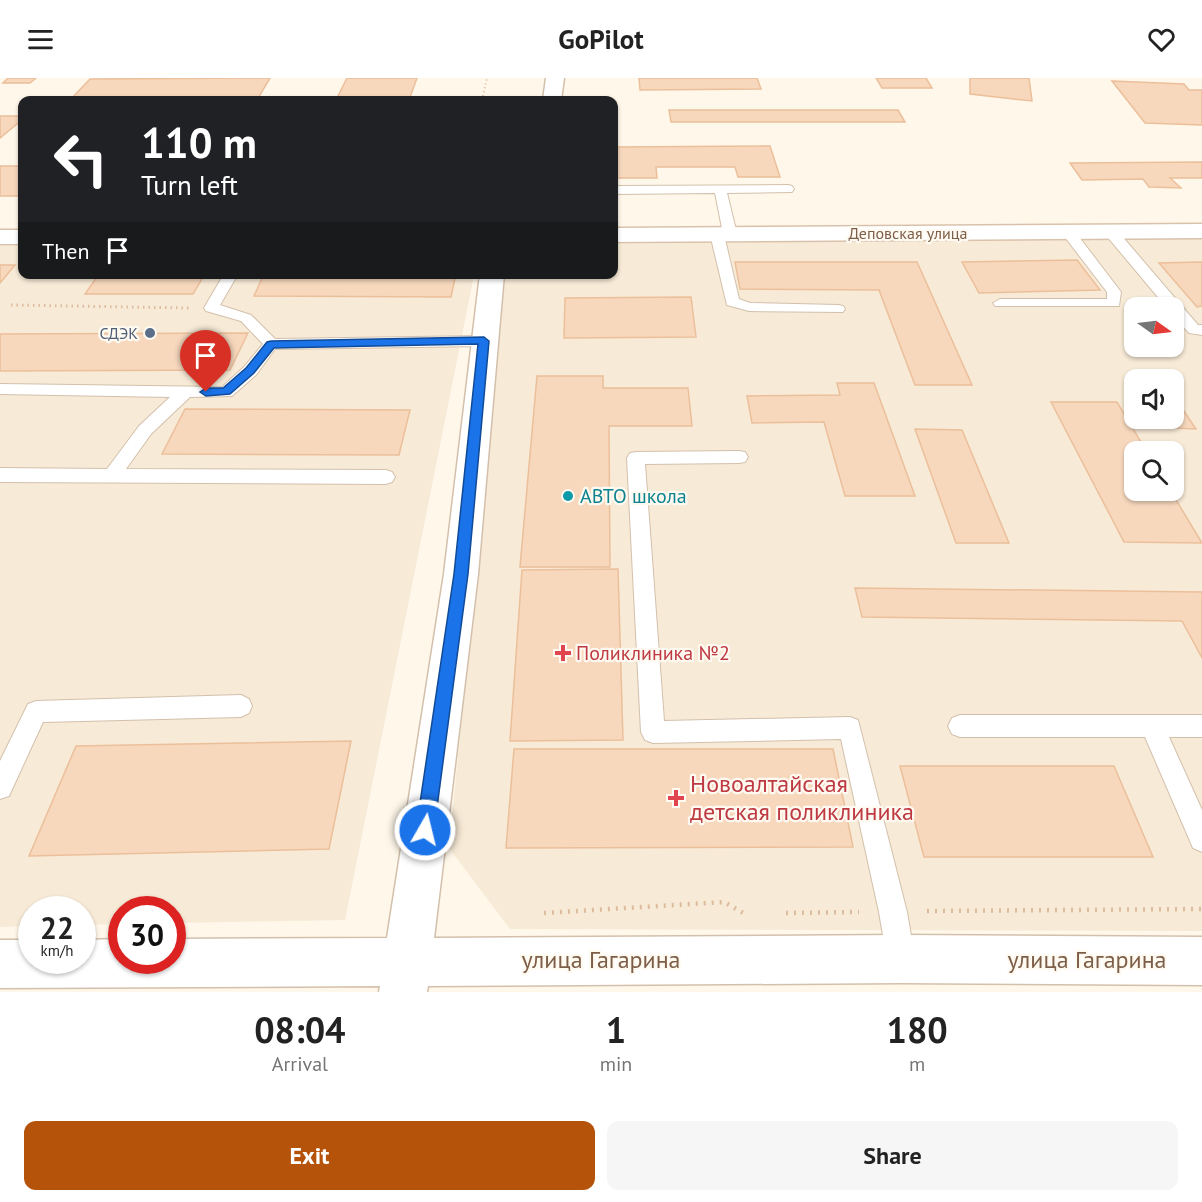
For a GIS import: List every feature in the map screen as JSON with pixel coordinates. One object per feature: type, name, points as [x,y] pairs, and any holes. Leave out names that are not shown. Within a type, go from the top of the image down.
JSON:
[{"type":"street","points":[[553,96],[555,78]]},
{"type":"street","name":"Деповская улица","points":[[618,235],[1202,231]]},
{"type":"street","points":[[0,237],[18,237]]},
{"type":"street","points":[[405,976],[461,574],[491,279]]},
{"type":"street","name":"улица Гагарина","points":[[0,964],[405,976],[901,959],[1202,961]]},
{"type":"lane","points":[[720,189],[732,302],[749,308],[838,309]]},
{"type":"lane","points":[[618,190],[788,189]]},
{"type":"lane","points":[[1000,303],[1114,303],[1114,292],[1068,231]]},
{"type":"lane","points":[[1110,231],[1194,330],[1202,330]]},
{"type":"lane","points":[[228,279],[212,308],[235,312],[257,325],[271,344]]},
{"type":"lane","points":[[271,344],[484,341]]},
{"type":"lane","points":[[0,389],[226,392],[250,371],[271,344]]},
{"type":"lane","points":[[112,475],[145,430],[186,392]]},
{"type":"lane","points":[[739,457],[636,458],[653,732],[850,728],[893,912],[901,959]]},
{"type":"lane","points":[[0,475],[386,477]]},
{"type":"lane","points":[[0,787],[36,712],[241,705]]},
{"type":"lane","points":[[960,726],[1202,726]]},
{"type":"lane","points":[[1152,726],[1202,839]]},
{"type":"path","points":[[483,96],[487,78]]},
{"type":"path","points":[[11,305],[212,308]]},
{"type":"shaded area","points":[[1202,239],[1202,931],[510,929],[449,848],[505,279],[618,279],[618,244]]},
{"type":"shaded area","points":[[0,246],[18,246],[18,279],[473,279],[345,920],[186,923],[186,896],[108,896],[108,924],[96,925],[96,896],[18,896],[18,926],[0,927]]},
{"type":"building","points":[[8,78],[36,78],[30,83],[3,83]]},
{"type":"building","points":[[270,78],[259,96],[74,96],[90,79]]},
{"type":"building","points":[[347,78],[417,78],[410,96],[338,96]]},
{"type":"building","points":[[639,78],[757,78],[761,89],[640,90]]},
{"type":"building","points":[[876,78],[926,78],[932,88],[882,88]]},
{"type":"building","points":[[970,78],[1029,78],[1032,101],[970,94]]},
{"type":"building","points":[[1112,81],[1184,84],[1189,90],[1202,90],[1202,125],[1145,123]]},
{"type":"building","points":[[669,110],[898,110],[905,122],[671,122]]},
{"type":"building","points":[[0,116],[18,116],[18,123],[0,138]]},
{"type":"building","points":[[770,146],[780,177],[738,177],[735,167],[656,167],[657,178],[618,178],[618,147]]},
{"type":"building","points":[[1202,162],[1202,178],[1170,178],[1181,188],[1149,187],[1143,179],[1082,180],[1070,163]]},
{"type":"building","points":[[0,166],[18,166],[18,196],[0,196]]},
{"type":"building","points":[[1077,260],[1100,290],[979,293],[962,262]]},
{"type":"building","points":[[735,262],[917,262],[972,385],[915,385],[879,290],[740,289]]},
{"type":"building","points":[[1202,262],[1202,306],[1197,307],[1159,263]]},
{"type":"building","points":[[0,265],[15,265],[0,283]]},
{"type":"building","points":[[96,279],[202,279],[193,294],[85,294]]},
{"type":"building","points":[[262,279],[455,279],[451,297],[254,296]]},
{"type":"building","points":[[691,297],[696,337],[564,338],[565,298]]},
{"type":"building","points":[[248,333],[230,370],[0,371],[0,334]]},
{"type":"building","name":"АВТО школа","points":[[537,376],[603,376],[603,388],[688,388],[692,426],[609,426],[610,567],[520,567]]},
{"type":"building","points":[[837,383],[874,383],[915,496],[845,496],[824,422],[752,423],[747,396],[840,395]]},
{"type":"building","points":[[1051,402],[1117,402],[1124,414],[1124,429],[1133,429],[1140,441],[1124,441],[1124,501],[1177,501],[1202,543],[1124,542]]},
{"type":"building","points":[[185,409],[410,410],[399,455],[162,454]]},
{"type":"building","points":[[1184,411],[1196,429],[1184,428]]},
{"type":"building","points":[[915,429],[962,430],[1009,543],[956,543]]},
{"type":"building","points":[[618,569],[623,740],[510,741],[522,570]]},
{"type":"building","points":[[855,588],[1202,592],[1202,658],[1182,621],[862,617]]},
{"type":"building","points":[[351,741],[329,849],[29,856],[76,746]]},
{"type":"building","name":"Новоалтайская детская поликлиника","points":[[514,749],[833,749],[853,847],[506,848]]},
{"type":"building","points":[[900,766],[1114,766],[1153,857],[924,857]]},
{"type":"place","name":"СДЭК","points":[[150,333]]},
{"type":"place","name":"АВТО школа","points":[[568,496]]},
{"type":"place","name":"Поликлиника №2","points":[[563,653]]},
{"type":"place","name":"Новоалтайская детская поликлиника","points":[[676,798]]},
{"type":"route","points":[[206,392],[226,392],[250,371],[271,344],[484,341],[461,574],[425,830]]}]
